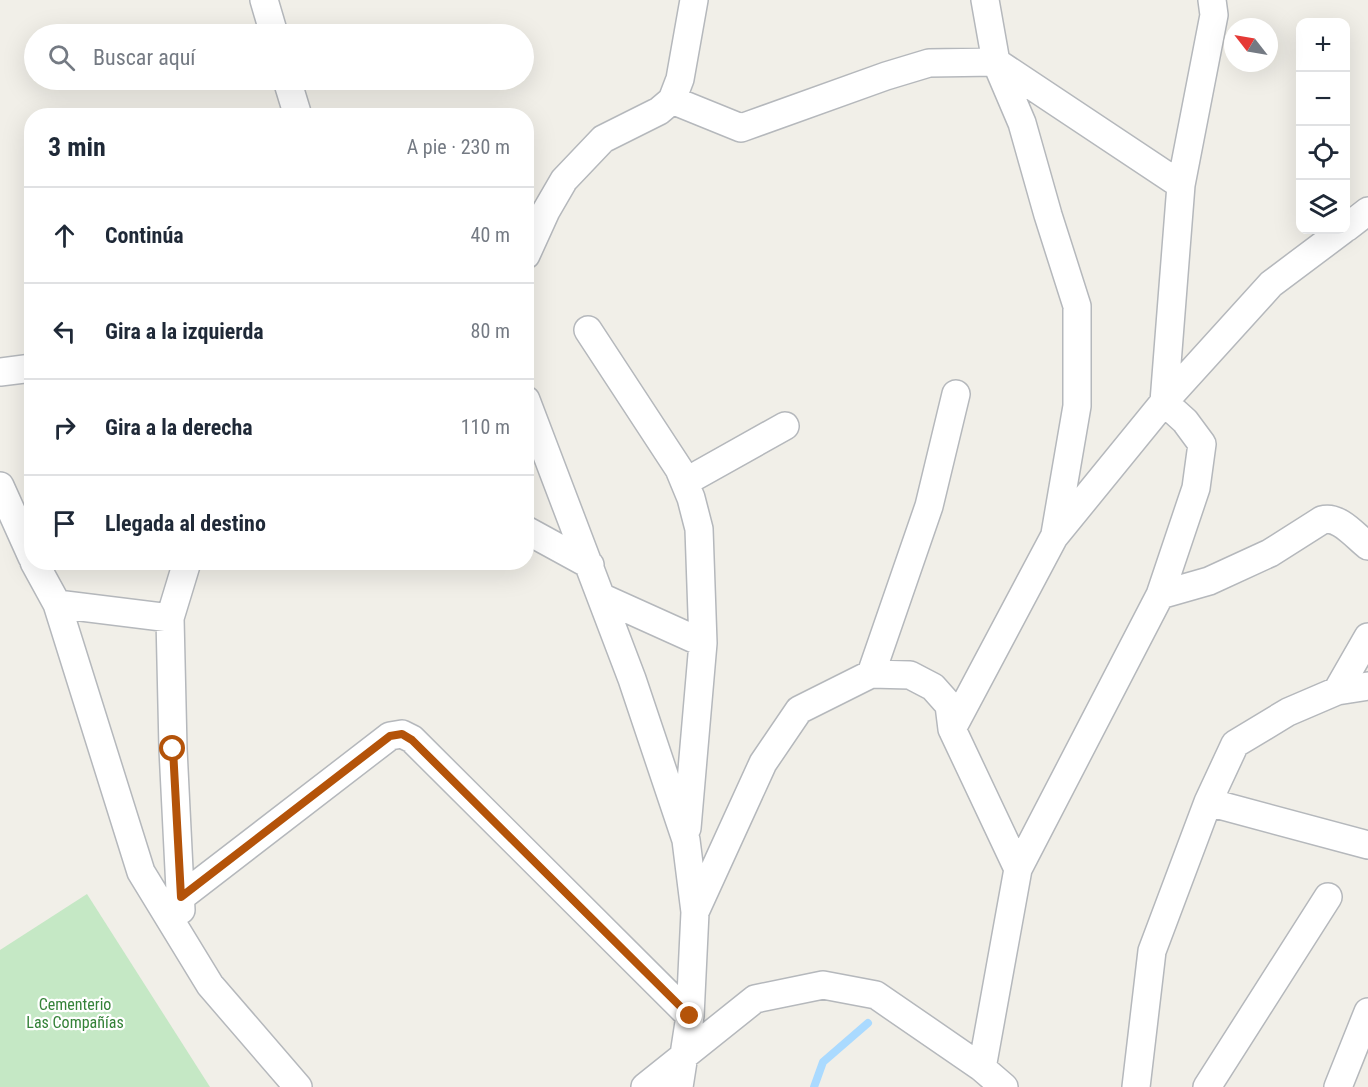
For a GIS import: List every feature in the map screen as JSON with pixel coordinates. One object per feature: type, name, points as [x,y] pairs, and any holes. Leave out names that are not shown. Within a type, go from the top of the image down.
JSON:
[{"type":"street","points":[[264,0],[271,24]]},
{"type":"street","points":[[534,237],[564,180],[603,139],[659,111],[672,99],[680,79],[694,0]]},
{"type":"street","points":[[985,0],[996,62],[1022,123],[1077,306],[1077,406],[1054,537]]},
{"type":"street","points":[[1164,402],[1181,185],[1214,15],[1212,0]]},
{"type":"street","points":[[672,99],[741,128],[929,63],[996,62],[1181,185]]},
{"type":"street","points":[[290,90],[296,108]]},
{"type":"street","points":[[1350,224],[1368,211]]},
{"type":"street","points":[[952,729],[1054,537],[1164,402],[1271,284],[1337,234]]},
{"type":"street","points":[[588,330],[679,469],[691,498],[699,529],[703,643],[686,840]]},
{"type":"street","points":[[0,372],[24,369]]},
{"type":"street","points":[[871,674],[929,506],[956,394]]},
{"type":"street","points":[[982,1068],[1018,869],[1160,595],[1196,488],[1202,444],[1185,421],[1164,402]]},
{"type":"street","points":[[534,421],[632,679],[686,840],[695,912],[690,1016],[679,1087]]},
{"type":"street","points":[[685,482],[785,426]]},
{"type":"street","points":[[0,486],[8,526],[24,547]]},
{"type":"street","points":[[1160,595],[1209,581],[1229,572],[1270,553],[1328,518],[1335,519],[1368,546]]},
{"type":"street","points":[[534,534],[590,565]]},
{"type":"street","points":[[38,570],[57,604],[141,872],[210,985],[298,1087]]},
{"type":"street","points":[[182,941],[173,749],[170,618],[185,570]]},
{"type":"street","points":[[602,597],[703,643]]},
{"type":"street","points":[[57,604],[170,618]]},
{"type":"street","points":[[1337,691],[1368,637]]},
{"type":"street","points":[[695,912],[762,763],[799,710],[871,674],[910,675],[933,687],[949,705],[952,729],[1018,869]]},
{"type":"street","points":[[1136,1087],[1152,951],[1208,802],[1235,744],[1288,712],[1337,691],[1368,686]]},
{"type":"street","points":[[181,897],[390,736],[402,734],[412,740],[690,1016]]},
{"type":"street","points":[[1208,802],[1368,845]]},
{"type":"street","points":[[1207,1087],[1328,897]]},
{"type":"street","points":[[645,1087],[755,999],[823,985],[876,995],[982,1068],[1004,1087]]},
{"type":"street","points":[[1338,1087],[1368,1012]]},
{"type":"green space","name":"Cementerio Las Compañías","points":[[87,894],[210,1087],[0,1087],[0,950]]},
{"type":"waterway","points":[[814,1087],[823,1062],[868,1023]]},
{"type":"route","points":[[173,749],[181,897],[390,736],[402,734],[412,740],[690,1016]]}]
